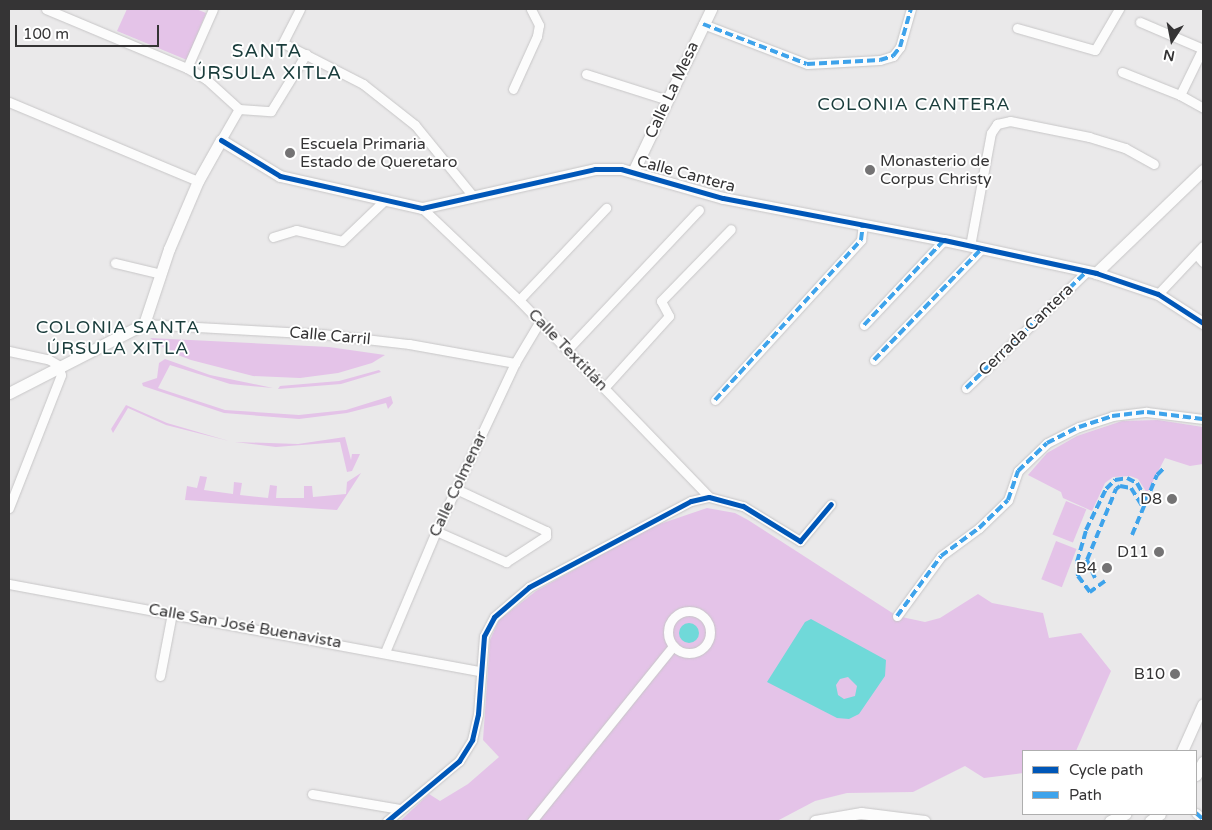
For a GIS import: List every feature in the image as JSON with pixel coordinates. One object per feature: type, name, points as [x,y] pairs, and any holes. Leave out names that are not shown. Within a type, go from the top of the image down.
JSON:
[{"type":"street","points":[[46,9],[187,68],[206,79],[238,110],[263,112],[276,106],[306,54]]},
{"type":"street","points":[[187,68],[213,9]]},
{"type":"street","points":[[300,9],[283,43],[364,84],[415,125],[472,195]]},
{"type":"street","points":[[512,89],[537,36],[539,25],[531,9]]},
{"type":"street","name":"Calle La Mesa","points":[[633,172],[711,9]]},
{"type":"street","points":[[703,24],[807,64],[880,60],[893,56],[900,47],[911,9]]},
{"type":"street","points":[[1017,28],[1094,50],[1117,9]]},
{"type":"street","points":[[1140,22],[1203,48],[1180,94]]},
{"type":"street","points":[[1122,72],[1180,94],[1203,108]]},
{"type":"street","points":[[586,74],[668,100]]},
{"type":"street","points":[[9,102],[198,181]]},
{"type":"street","points":[[9,393],[58,365],[144,324],[161,274],[198,181],[238,110]]},
{"type":"street","points":[[970,246],[991,133],[997,124],[1010,121],[1089,137],[1125,148],[1154,164]]},
{"type":"street","name":"Calle Cantera","points":[[221,140],[280,176],[422,208],[472,195],[595,169],[633,172],[723,198],[944,240],[1092,272],[1158,294],[1203,323]]},
{"type":"street","points":[[1092,272],[1203,170]]},
{"type":"street","points":[[273,237],[296,230],[342,241],[386,199]]},
{"type":"street","name":"Calle Textitlán","points":[[422,208],[568,349],[709,497]]},
{"type":"street","points":[[519,300],[606,208]]},
{"type":"street","points":[[568,349],[699,210]]},
{"type":"street","points":[[715,400],[860,240],[863,224]]},
{"type":"street","points":[[604,388],[670,316],[661,301],[731,229]]},
{"type":"street","points":[[864,325],[944,240]]},
{"type":"street","points":[[1158,294],[1203,246]]},
{"type":"street","points":[[874,360],[982,248]]},
{"type":"street","points":[[1196,254],[1203,262]]},
{"type":"street","points":[[115,263],[161,274]]},
{"type":"street","name":"Cerrada Cantera","points":[[966,388],[1092,272]]},
{"type":"street","name":"Calle Colmenar","points":[[385,652],[436,532],[515,363],[540,321]]},
{"type":"street","name":"Calle Carril","points":[[144,324],[331,335],[409,344],[515,363]]},
{"type":"street","points":[[9,351],[34,354],[58,365]]},
{"type":"street","points":[[9,508],[59,383],[58,365]]},
{"type":"street","points":[[897,616],[941,556],[978,528],[1008,500],[1018,471],[1047,443],[1079,426],[1112,416],[1147,412],[1203,419]]},
{"type":"street","points":[[436,532],[506,562],[546,536],[546,531],[456,489]]},
{"type":"street","points":[[387,821],[459,761],[472,740],[478,714],[484,636],[494,617],[530,588],[691,501],[709,497],[742,506],[800,541],[831,504]]},
{"type":"street","name":"Calle San José Buenavista","points":[[9,584],[480,671]]},
{"type":"street","points":[[690,612],[704,618],[710,633],[703,648],[688,653],[673,646],[668,630],[675,616],[690,612]]},
{"type":"street","points":[[160,676],[172,613]]},
{"type":"street","points":[[532,821],[673,646]]},
{"type":"street","points":[[1182,750],[1203,704]]},
{"type":"street","points":[[1197,773],[1203,762]]},
{"type":"street","points":[[312,794],[400,809]]},
{"type":"street","points":[[818,821],[861,813],[924,821]]},
{"type":"street","points":[[1110,821],[1123,815]]},
{"type":"shaded area","points":[[127,9],[196,9],[206,13],[187,60],[117,31]]},
{"type":"shaded area","points":[[150,338],[329,347],[385,355],[372,363],[338,373],[300,378],[253,376],[191,360],[170,352]]},
{"type":"shaded area","points":[[165,359],[210,375],[273,388],[230,384],[170,365],[158,388],[225,410],[299,415],[346,410],[391,396],[393,403],[388,409],[386,403],[347,413],[299,419],[224,413],[143,386],[142,383],[157,378],[159,363]]},
{"type":"shaded area","points":[[379,370],[381,372],[341,384],[278,389],[280,386],[339,381]]},
{"type":"shaded area","points":[[126,405],[167,423],[229,441],[166,425],[128,408],[113,433],[111,429]]},
{"type":"shaded area","points":[[1158,420],[1203,427],[1203,464],[1190,466],[1165,458],[1147,493],[1138,479],[1130,476],[1113,477],[1105,483],[1092,511],[1063,498],[1061,492],[1028,475],[1047,453],[1077,436],[1122,421]]},
{"type":"shaded area","points":[[345,437],[351,460],[352,454],[360,454],[352,471],[347,472],[340,442],[276,447],[235,442],[298,444]]},
{"type":"shaded area","points":[[361,473],[337,510],[185,500],[187,486],[197,488],[200,476],[207,477],[204,490],[233,494],[234,482],[242,483],[240,495],[268,498],[270,485],[277,486],[276,498],[304,498],[304,486],[312,486],[313,497],[346,494],[347,482]]},
{"type":"shaded area","points":[[1066,501],[1086,509],[1073,543],[1053,534]]},
{"type":"shaded area","points":[[707,508],[735,513],[897,616],[925,622],[940,618],[978,594],[992,603],[1043,613],[1049,638],[1081,633],[1111,671],[1076,750],[1022,750],[1022,773],[984,778],[965,766],[913,792],[847,793],[815,801],[777,821],[400,821],[429,794],[440,801],[468,784],[499,757],[483,740],[490,640],[499,620],[536,591],[651,527]]},
{"type":"shaded area","points":[[1056,541],[1077,549],[1062,587],[1041,579]]},
{"type":"water","points":[[811,619],[886,660],[885,676],[859,714],[849,719],[837,718],[767,682],[805,622]],"holes":[[[848,677],[857,686],[855,696],[844,699],[838,695],[836,685],[840,679]]]},
{"type":"water","points":[[685,623],[693,623],[699,629],[699,637],[693,643],[685,643],[679,637],[679,629]]},
{"type":"marked path","points":[[703,24],[807,64],[880,60],[893,56],[900,47],[911,9]]},
{"type":"marked path","points":[[715,400],[861,240],[863,224]]},
{"type":"marked path","points":[[864,325],[944,240]]},
{"type":"marked path","points":[[874,360],[982,248]]},
{"type":"marked path","points":[[966,388],[1087,271]]},
{"type":"marked path","points":[[897,616],[941,556],[979,528],[1008,500],[1018,471],[1047,443],[1079,427],[1112,416],[1147,412],[1203,419]]},
{"type":"marked path","points":[[1132,535],[1157,475],[1164,468]]},
{"type":"marked path","points":[[1105,581],[1090,592],[1078,576],[1077,562],[1086,530],[1106,489],[1115,480],[1127,478],[1137,483],[1146,499]]},
{"type":"marked path","points":[[1095,578],[1087,560],[1116,489],[1120,486],[1131,488],[1143,507]]},
{"type":"marked path","points":[[1197,814],[1203,819]]},
{"type":"cycle path","points":[[221,140],[280,176],[422,208],[595,169],[621,169],[723,198],[944,240],[1096,273],[1158,294],[1203,323]]},
{"type":"cycle path","points":[[387,821],[459,761],[472,740],[478,714],[484,636],[494,617],[529,587],[691,501],[709,497],[743,506],[800,541],[831,504]]},
{"type":"place","name":"Escuela Primaria Estado de Queretaro","points":[[290,153]]},
{"type":"place","name":"Monasterio de Corpus Christy","points":[[870,170]]},
{"type":"place","name":"D8","points":[[1172,499]]},
{"type":"place","name":"D11","points":[[1159,552]]},
{"type":"place","name":"B4","points":[[1107,568]]},
{"type":"place","name":"B10","points":[[1175,674]]},
{"type":"district","name":"SANTA ÚRSULA XITLA","points":[[267,63]]},
{"type":"district","name":"COLONIA CANTERA","points":[[914,104]]},
{"type":"district","name":"COLONIA SANTA ÚRSULA XITLA","points":[[118,338]]}]
